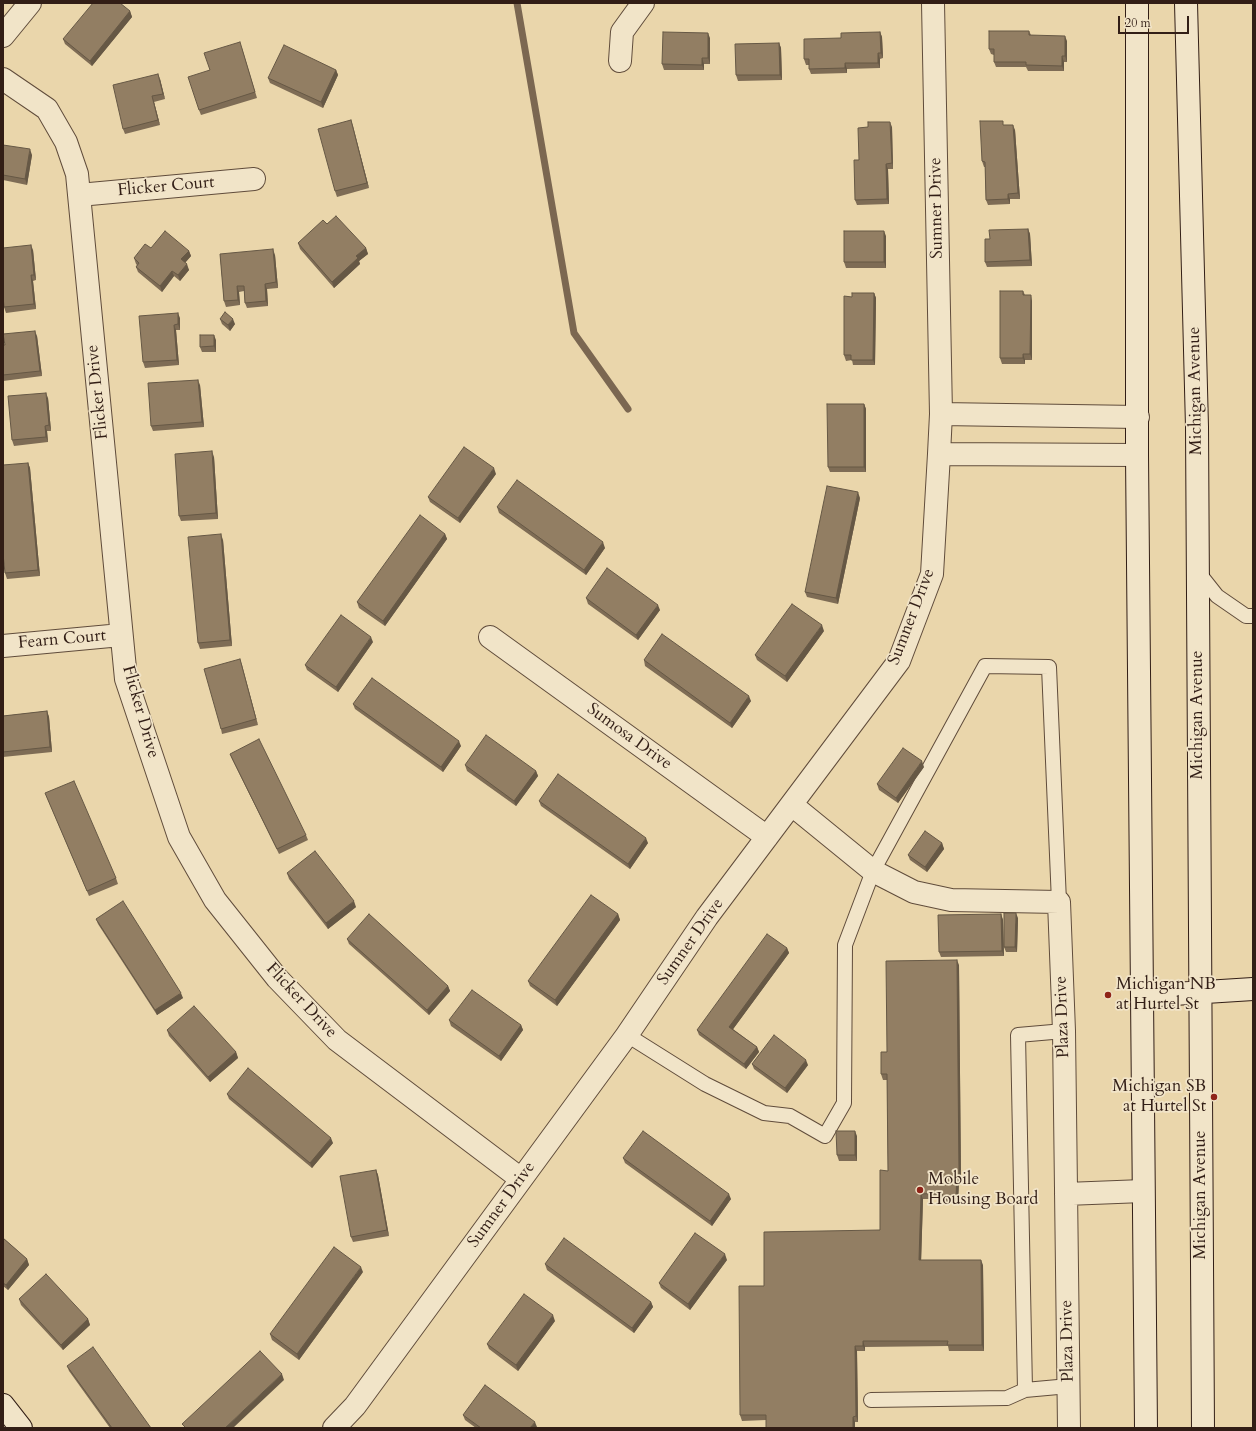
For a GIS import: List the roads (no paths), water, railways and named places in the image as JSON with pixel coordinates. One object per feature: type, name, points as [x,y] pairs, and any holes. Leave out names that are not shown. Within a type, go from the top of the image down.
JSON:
[{"type":"street","points":[[3,36],[30,3]]},
{"type":"street","points":[[620,61],[622,32],[643,3]]},
{"type":"street","name":"Sumner Drive","points":[[334,1428],[355,1406],[627,1035],[707,917],[900,661],[932,574],[939,454],[941,414],[933,3]]},
{"type":"street","points":[[1137,3],[1137,455],[1146,1428]]},
{"type":"street","name":"Michigan Avenue","points":[[1186,3],[1197,427],[1199,994],[1203,1428]]},
{"type":"street","name":"Flicker Drive","points":[[3,79],[47,109],[66,142],[77,174],[126,679],[179,837],[214,900],[277,978],[337,1040],[521,1179]]},
{"type":"street","name":"Flicker Court","points":[[79,195],[254,179]]},
{"type":"street","points":[[941,414],[1138,416]]},
{"type":"street","points":[[939,454],[1137,455]]},
{"type":"street","name":"Fearn Court","points":[[3,646],[122,635]]},
{"type":"street","name":"Sumosa Drive","points":[[490,637],[767,837]]},
{"type":"street","points":[[792,806],[873,871],[914,892],[950,900],[1059,902]]},
{"type":"street","name":"Plaza Drive","points":[[1059,902],[1064,1031],[1070,1428]]},
{"type":"street","points":[[1142,996],[1199,994],[1253,989]]},
{"type":"street","points":[[1066,1194],[1143,1191]]},
{"type":"street","points":[[3,1405],[21,1428]]},
{"type":"lane","points":[[1198,572],[1217,596],[1246,616],[1253,616]]},
{"type":"lane","points":[[627,1035],[705,1084],[764,1113],[790,1116],[825,1136],[844,1103],[845,944],[873,871],[985,666],[1049,667],[1059,902]]},
{"type":"lane","points":[[1025,1390],[1018,1035],[1064,1031]]},
{"type":"lane","points":[[871,1400],[1007,1398],[1025,1390],[1069,1386]]},
{"type":"waterway","points":[[517,3],[574,333],[628,409]]},
{"type":"place","name":"Michigan NB at Hurtel St","points":[[1108,995]]},
{"type":"place","name":"Michigan SB at Hurtel St","points":[[1214,1097]]},
{"type":"place","name":"Mobile Housing Board","points":[[920,1190]]}]
